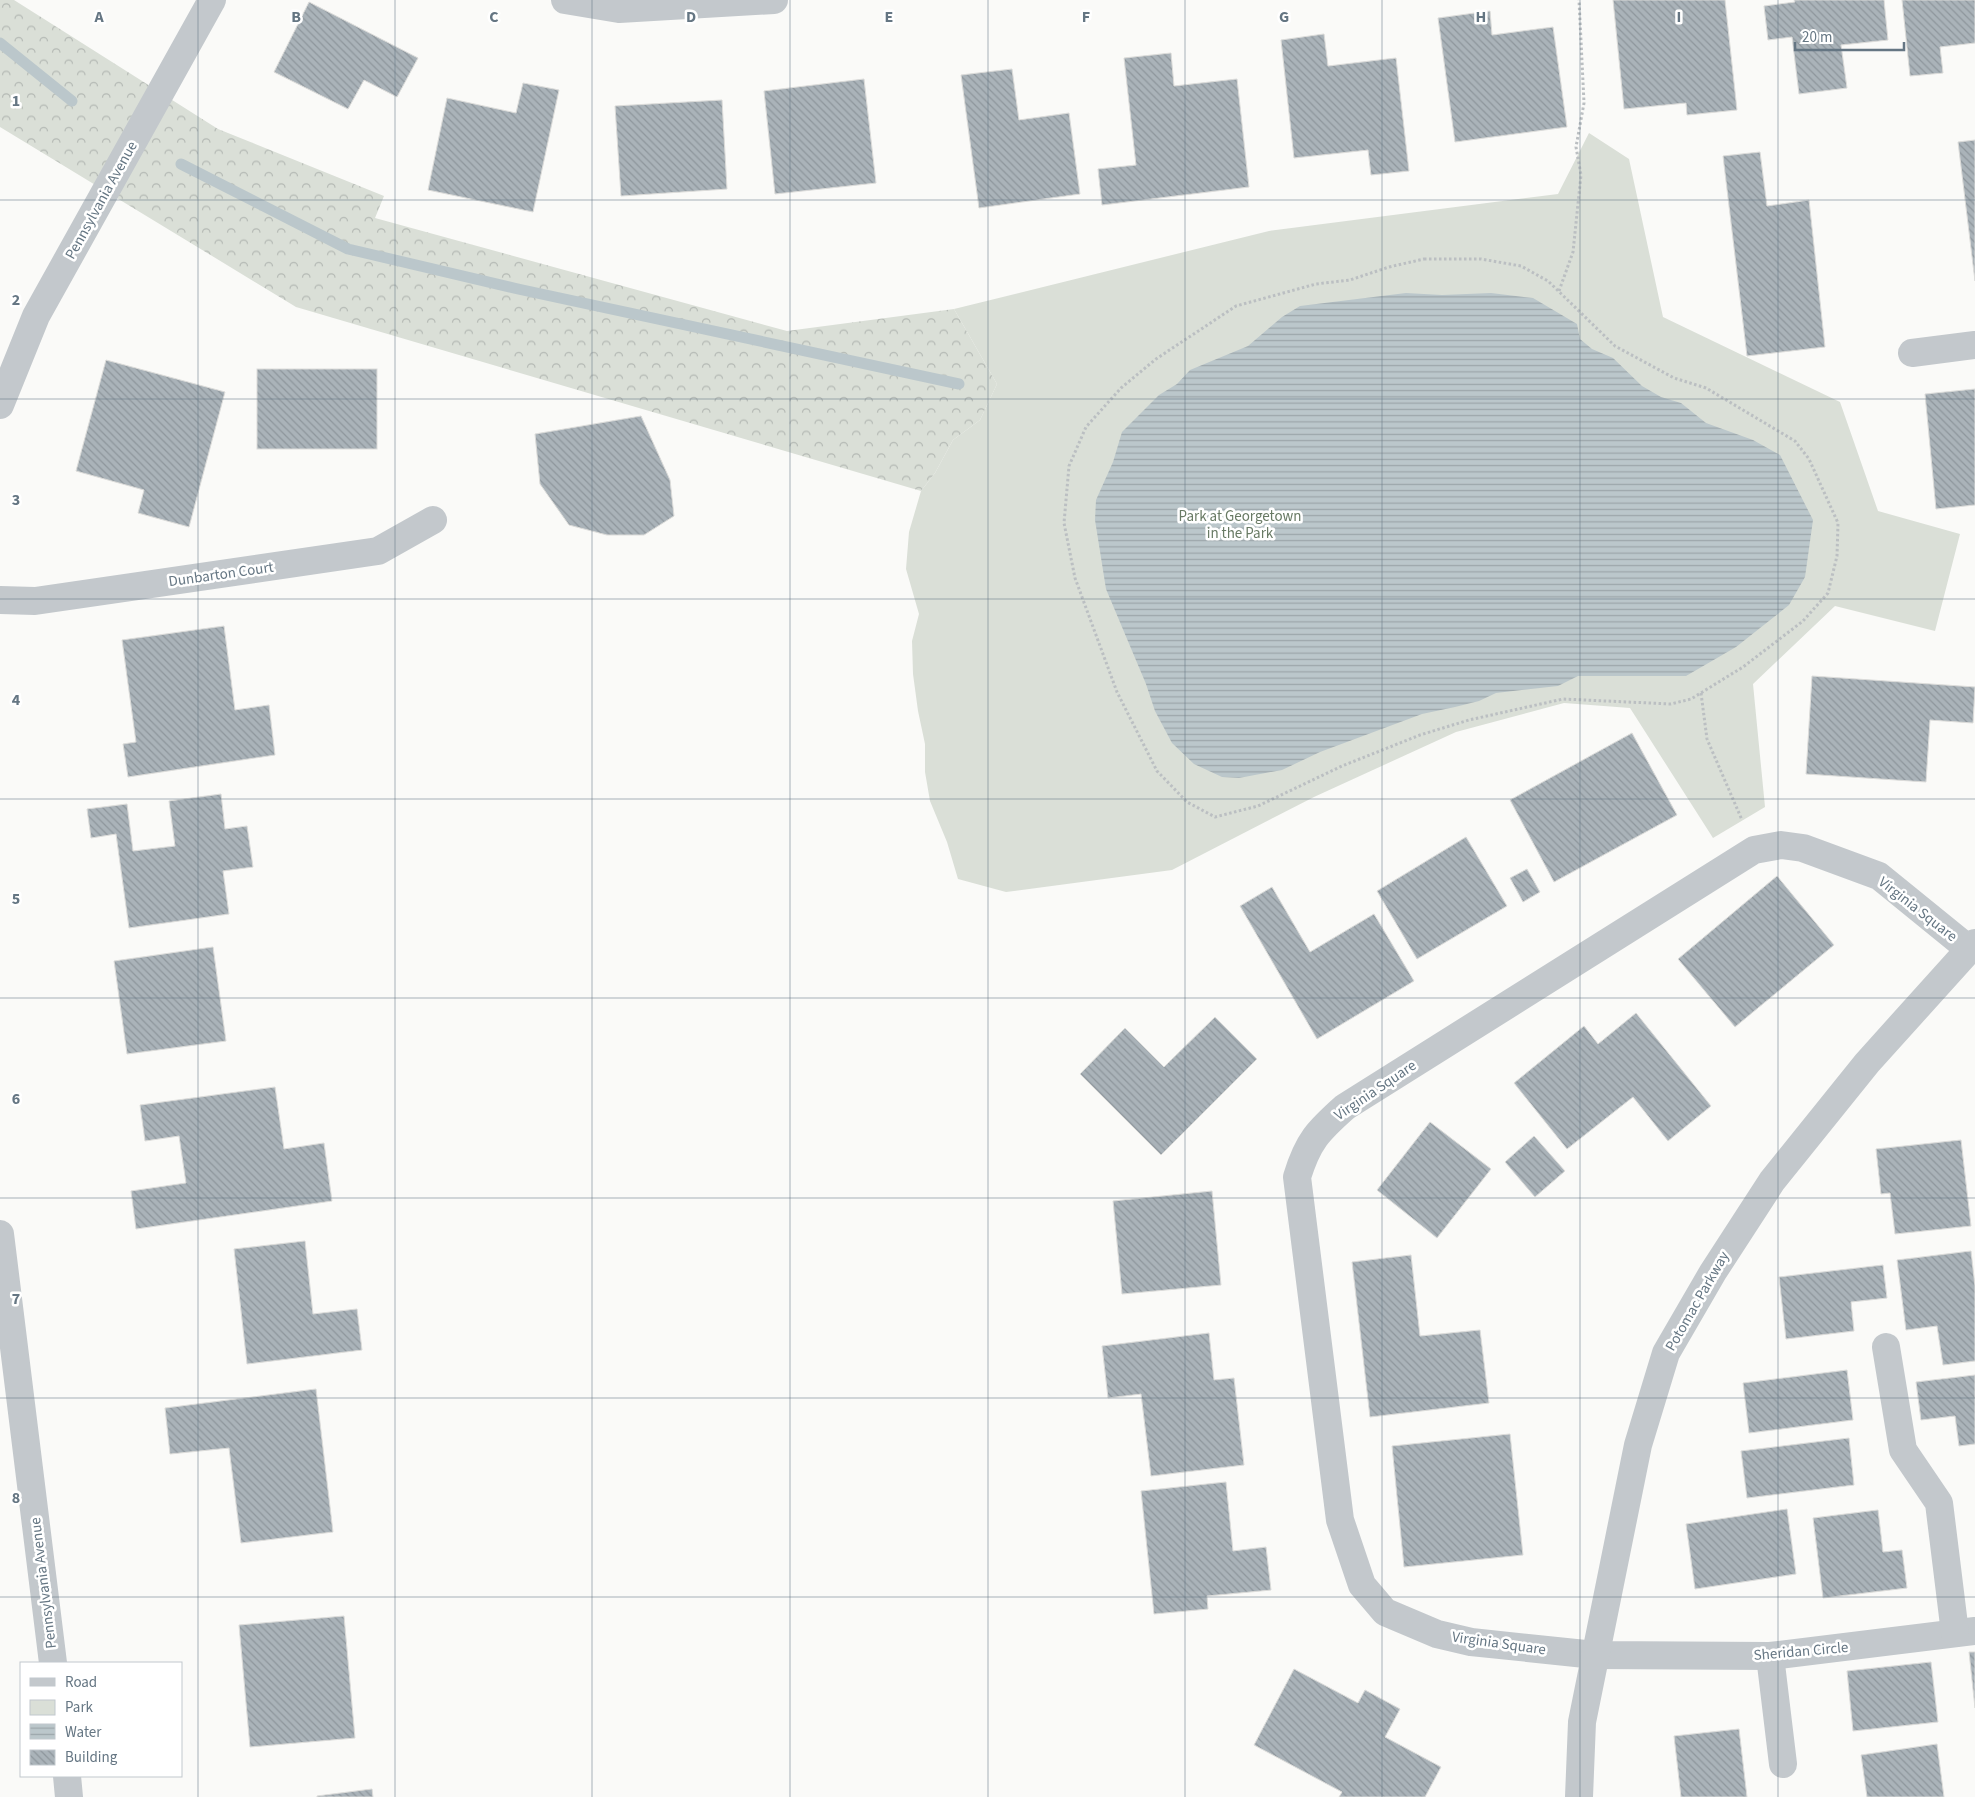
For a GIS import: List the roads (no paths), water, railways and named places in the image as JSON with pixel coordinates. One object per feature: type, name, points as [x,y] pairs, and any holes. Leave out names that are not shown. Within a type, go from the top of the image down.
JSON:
[{"type":"street","name":"Pennsylvania Avenue","points":[[0,404],[36,316],[212,0]]},
{"type":"street","points":[[565,0],[619,9],[774,0]]},
{"type":"street","points":[[1912,353],[1975,345]]},
{"type":"street","name":"Dunbarton Court","points":[[0,600],[35,601],[378,551],[433,520]]},
{"type":"street","name":"Virginia Square","points":[[1595,1655],[1471,1642],[1437,1634],[1385,1612],[1362,1585],[1340,1520],[1296,1176],[1303,1157],[1317,1132],[1345,1107],[1754,850],[1781,845],[1803,848],[1879,876],[1973,947]]},
{"type":"street","name":"Potomac Parkway","points":[[1579,1797],[1582,1722],[1595,1655],[1638,1445],[1666,1353],[1712,1272],[1772,1181],[1867,1063],[1973,947]]},
{"type":"street","name":"Pennsylvania Avenue","points":[[0,1234],[53,1662]]},
{"type":"street","points":[[1886,1347],[1903,1450],[1939,1503],[1965,1632]]},
{"type":"street","name":"Sheridan Circle","points":[[1595,1655],[1770,1656],[1965,1632]]},
{"type":"street","points":[[1770,1656],[1783,1764]]},
{"type":"street","points":[[66,1777],[69,1797]]},
{"type":"water","points":[[1406,293],[1442,295],[1491,293],[1533,298],[1577,324],[1580,339],[1592,349],[1613,358],[1642,386],[1661,397],[1681,403],[1706,423],[1753,440],[1780,455],[1813,520],[1805,577],[1789,605],[1736,647],[1686,676],[1578,676],[1558,686],[1496,693],[1479,701],[1422,714],[1320,752],[1282,770],[1239,778],[1222,777],[1194,764],[1172,743],[1155,711],[1146,684],[1106,589],[1095,520],[1096,500],[1113,462],[1122,432],[1159,395],[1177,384],[1190,370],[1248,346],[1282,317],[1300,306]]},
{"type":"waterway","points":[[0,43],[72,101]]},
{"type":"waterway","points":[[181,164],[348,249],[518,289],[959,384]]},
{"type":"park label","name":"Park at Georgetown in the Park","points":[[1240,524]]}]
